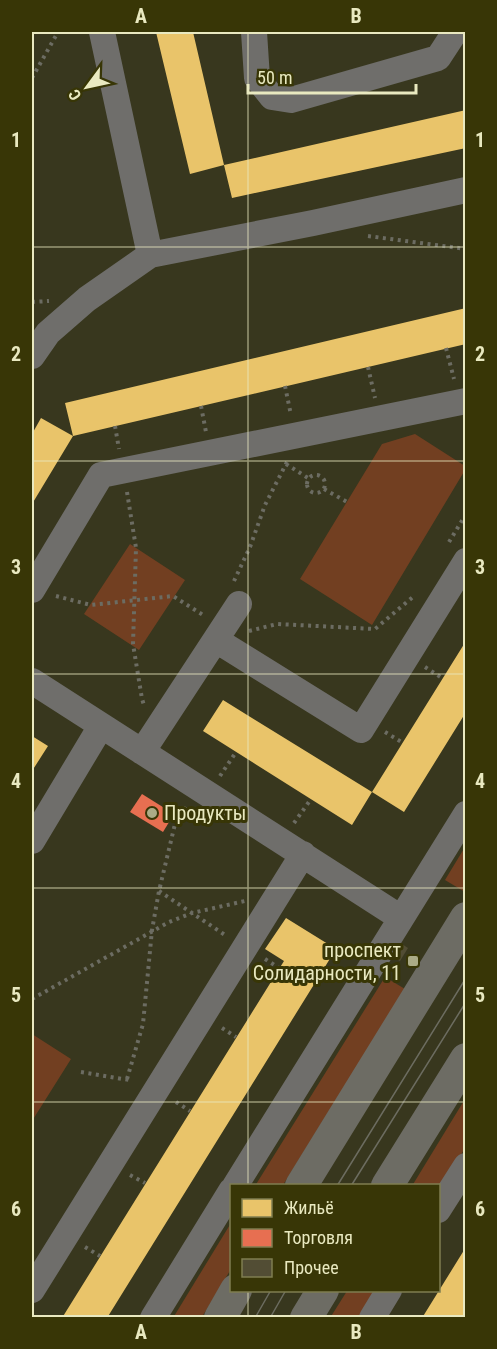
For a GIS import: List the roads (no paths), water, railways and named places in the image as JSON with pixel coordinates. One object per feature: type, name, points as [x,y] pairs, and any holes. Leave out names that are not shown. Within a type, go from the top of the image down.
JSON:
[{"type":"main road","points":[[302,1184],[465,918]]},
{"type":"main road","points":[[388,1184],[465,1059]]},
{"type":"main road","points":[[220,1317],[235,1292]]},
{"type":"main road","points":[[306,1317],[322,1292]]},
{"type":"street","points":[[102,32],[150,255]]},
{"type":"street","points":[[254,32],[257,78],[272,97],[291,100],[438,58],[455,32]]},
{"type":"street","points":[[32,356],[48,333],[87,299],[150,255],[313,224],[465,190]]},
{"type":"street","points":[[32,590],[101,475],[462,401]]},
{"type":"street","points":[[220,634],[361,730],[457,552]]},
{"type":"street","points":[[142,752],[239,604]]},
{"type":"street","points":[[32,681],[401,918]]},
{"type":"street","points":[[32,841],[101,726]]},
{"type":"street","points":[[236,1184],[465,814]]},
{"type":"street","points":[[32,1290],[303,854]]},
{"type":"street","points":[[440,1207],[465,1166]]},
{"type":"street","points":[[153,1317],[230,1193]]},
{"type":"street","points":[[372,1317],[388,1292]]},
{"type":"tram line","points":[[338,1184],[466,978]]},
{"type":"tram line","points":[[352,1184],[466,1002]]},
{"type":"tram line","points":[[255,1318],[270,1292]]},
{"type":"tram line","points":[[270,1318],[285,1292]]},
{"type":"place","name":"Продукты","points":[[152,813]]},
{"type":"place","name":"проспект Солидарности, 11","points":[[413,961]]}]
